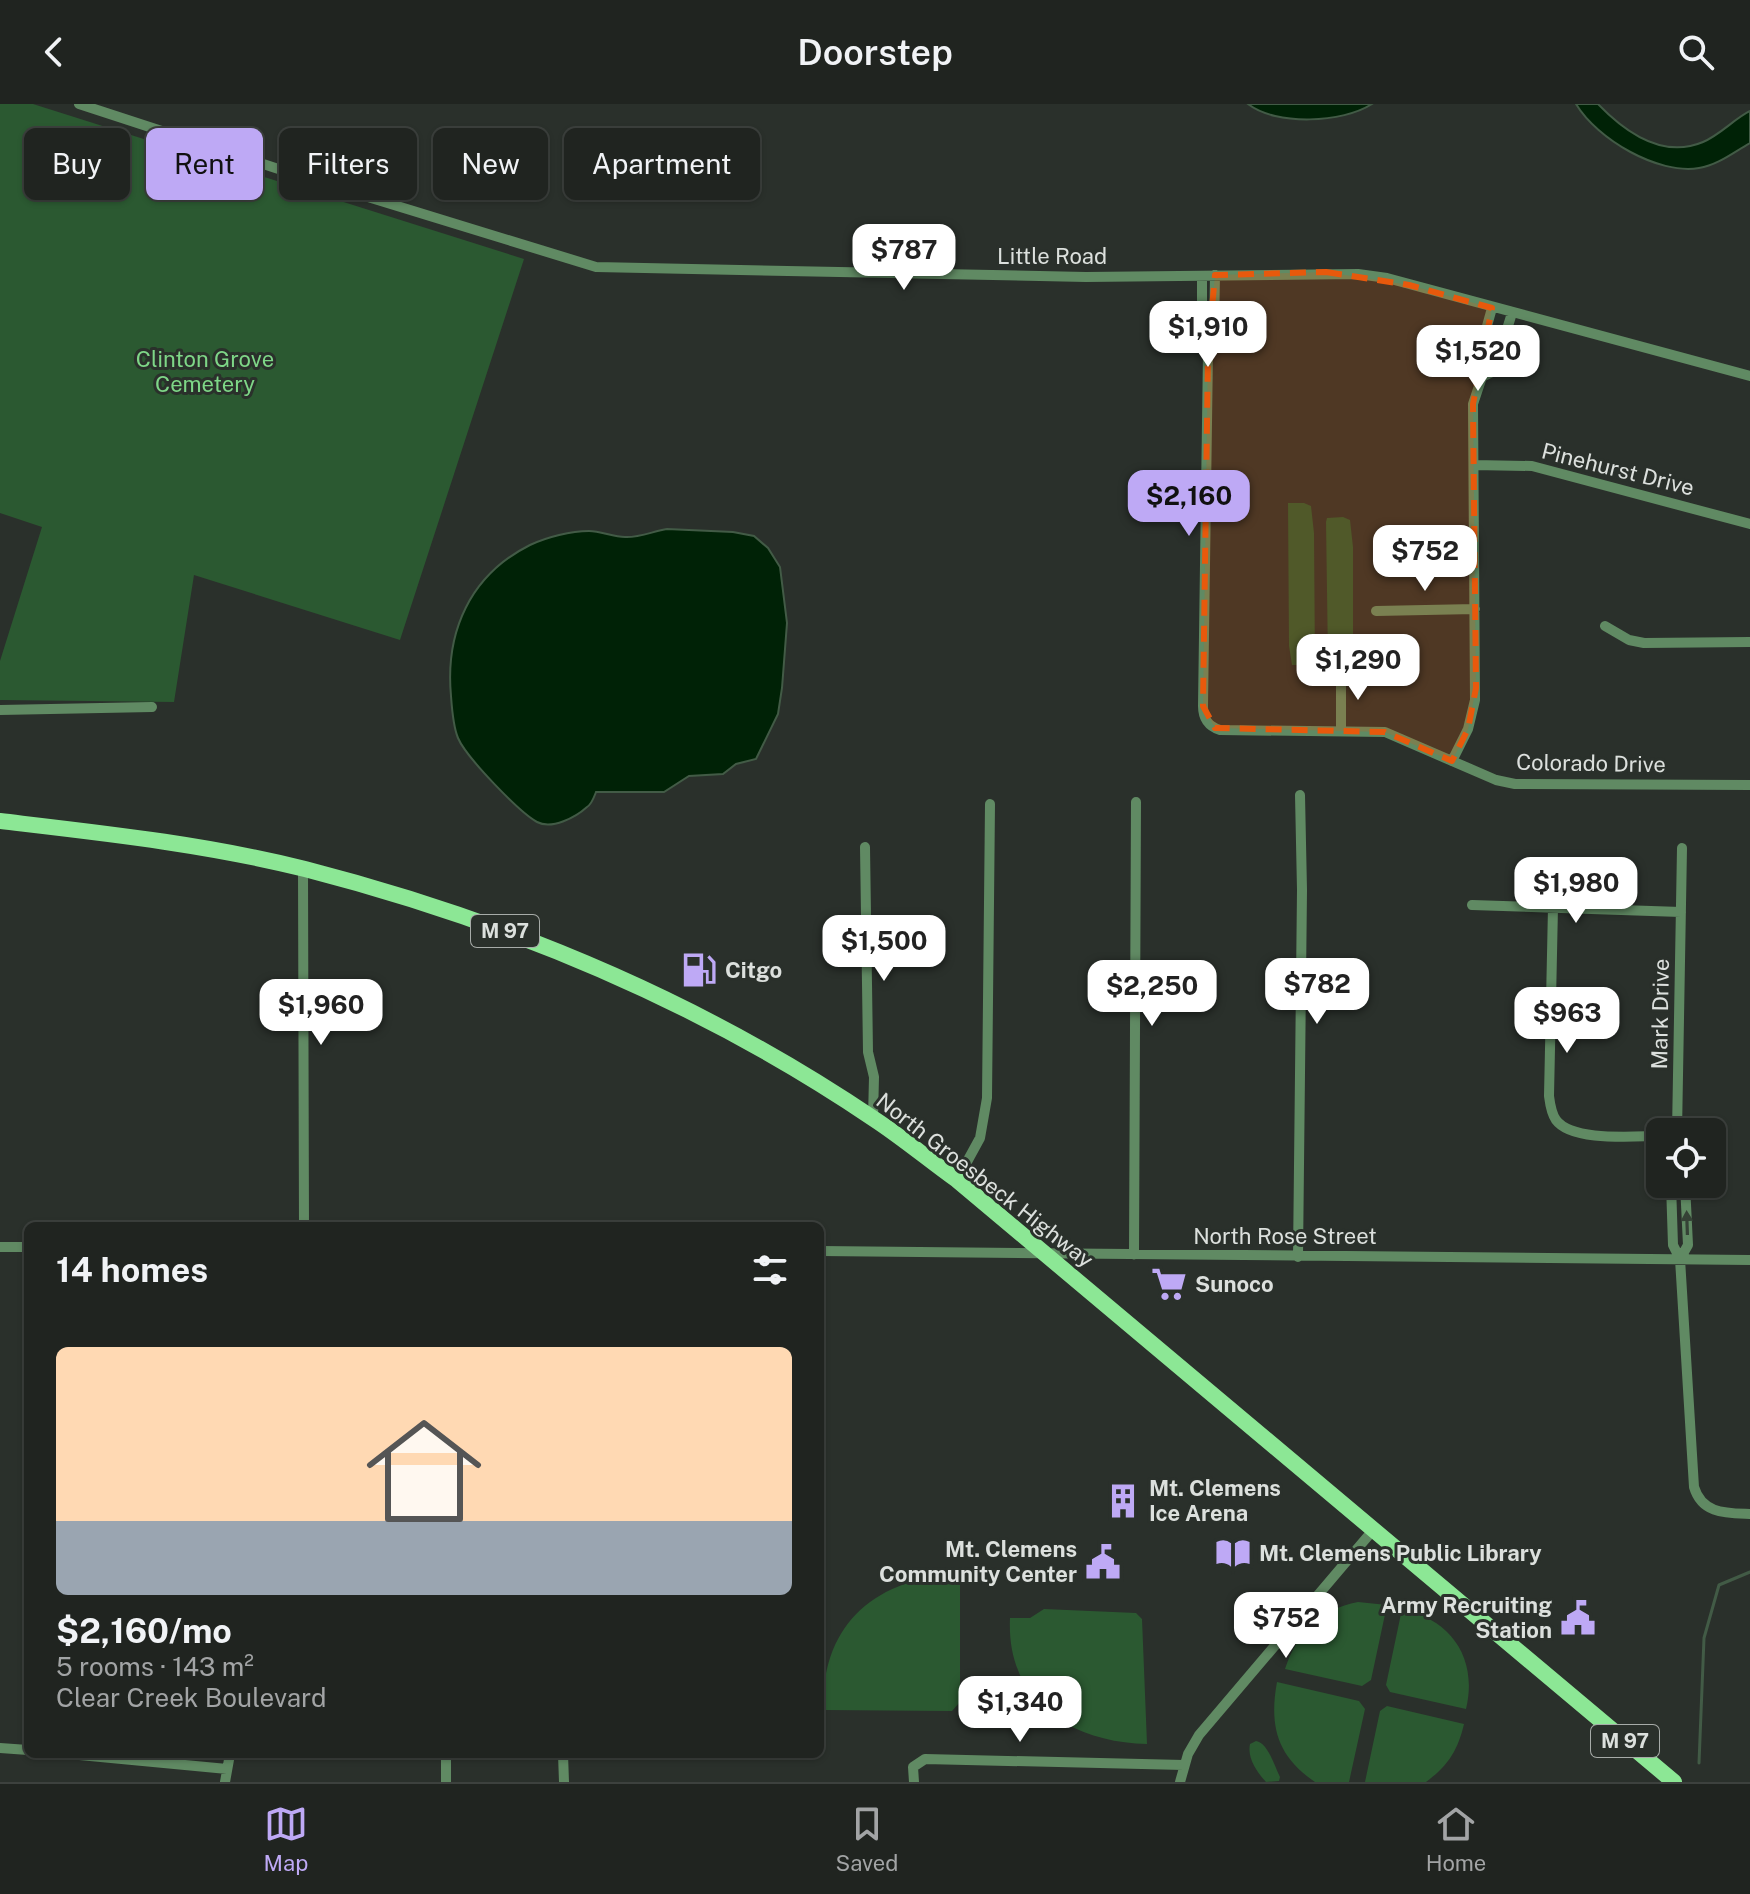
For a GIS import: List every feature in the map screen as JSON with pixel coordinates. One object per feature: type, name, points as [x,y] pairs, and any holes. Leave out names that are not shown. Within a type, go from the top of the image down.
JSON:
[{"type":"main road","name":"North Groesbeck Highway","points":[[0,821],[166,842],[303,869],[475,919],[598,968],[727,1031],[873,1118],[957,1180],[1674,1782]]},
{"type":"street","name":"Little Road","points":[[79,104],[596,267],[924,275],[1358,274],[1387,278],[1750,376]]},
{"type":"street","points":[[1208,310],[1215,275]]},
{"type":"street","points":[[1202,276],[1208,310]]},
{"type":"street","points":[[1482,377],[1475,369],[1492,308]]},
{"type":"street","name":"Colorado Drive","points":[[1208,310],[1203,337],[1208,352],[1203,706],[1205,720],[1210,726],[1220,730],[1385,732],[1496,780],[1515,784],[1750,785]]},
{"type":"street","points":[[1452,761],[1468,729],[1475,700],[1473,404],[1482,377],[1494,371],[1512,313]]},
{"type":"street","points":[[1481,345],[1501,350]]},
{"type":"street","name":"Pinehurst Drive","points":[[1474,465],[1532,466],[1750,524]]},
{"type":"street","points":[[1376,611],[1475,609]]},
{"type":"street","points":[[1605,626],[1629,640],[1644,643],[1750,642]]},
{"type":"street","points":[[1341,673],[1341,731]]},
{"type":"street","points":[[0,710],[152,707]]},
{"type":"street","points":[[1298,1257],[1302,890],[1300,795]]},
{"type":"street","points":[[1134,1255],[1136,802]]},
{"type":"street","points":[[957,1180],[980,1138],[987,1098],[990,804]]},
{"type":"street","points":[[865,847],[868,1052],[874,1077],[873,1118]]},
{"type":"street","name":"Mark Drive","points":[[1677,1118],[1682,848]]},
{"type":"street","points":[[303,869],[304,1222]]},
{"type":"street","points":[[1472,905],[1681,912]]},
{"type":"street","points":[[1553,907],[1549,1096],[1555,1119],[1562,1126],[1580,1133],[1646,1135]]},
{"type":"street","points":[[1671,1198],[1673,1245],[1680,1259],[1694,1487],[1702,1503],[1714,1511],[1750,1514]]},
{"type":"street","points":[[1680,1259],[1688,1245],[1686,1198]]},
{"type":"street","points":[[0,1247],[24,1247]]},
{"type":"street","name":"North Rose Street","points":[[824,1251],[1750,1260]]},
{"type":"street","points":[[1180,1782],[1184,1765],[1199,1735],[1374,1529]]},
{"type":"street","points":[[0,1748],[24,1750]]},
{"type":"street","points":[[111,1758],[227,1769]]},
{"type":"street","points":[[225,1782],[229,1758]]},
{"type":"street","points":[[446,1758],[446,1782]]},
{"type":"street","points":[[563,1758],[564,1782]]},
{"type":"street","points":[[914,1782],[913,1767],[925,1759],[1184,1765]]},
{"type":"highlighted area","points":[[1326,272],[1409,285],[1492,308],[1473,404],[1476,688],[1468,729],[1452,761],[1385,732],[1215,728],[1203,706],[1208,352],[1215,275]]},
{"type":"green space","name":"Clinton Grove Cemetery","points":[[0,104],[33,104],[109,128],[24,128],[24,200],[130,200],[130,135],[146,140],[146,200],[263,200],[263,177],[279,182],[279,200],[337,200],[524,259],[400,640],[194,575],[174,702],[0,700],[0,661],[42,527],[0,513]]},
{"type":"green space","points":[[1288,503],[1311,506],[1315,665],[1292,665],[1289,646]]},
{"type":"green space","points":[[1327,518],[1350,520],[1353,547],[1353,661],[1328,660],[1326,522]]},
{"type":"green space","points":[[960,1573],[960,1702],[952,1711],[824,1710],[825,1679],[832,1652],[844,1629],[860,1610],[880,1596],[903,1584]]},
{"type":"green space","points":[[1358,1602],[1387,1605],[1371,1680],[1362,1686],[1285,1669],[1296,1644],[1312,1625],[1332,1610]]},
{"type":"green space","points":[[1044,1609],[1136,1613],[1142,1619],[1147,1744],[1093,1735],[1069,1725],[1048,1712],[1032,1694],[1019,1673],[1012,1647],[1010,1618],[1030,1618]]},
{"type":"green space","points":[[1402,1609],[1435,1622],[1457,1644],[1468,1674],[1466,1709],[1390,1692],[1386,1685]]},
{"type":"green space","points":[[1277,1682],[1359,1701],[1365,1709],[1349,1782],[1315,1782],[1284,1751],[1275,1726]]},
{"type":"green space","points":[[1387,1706],[1464,1724],[1451,1757],[1426,1782],[1365,1782],[1380,1711]]},
{"type":"green space","points":[[1256,1741],[1270,1755],[1279,1781],[1266,1782],[1256,1769],[1249,1749],[1250,1744]]},
{"type":"shaded area","points":[[1248,104],[1372,104],[1344,115],[1292,119],[1260,111]]},
{"type":"shaded area","points":[[1576,104],[1598,104],[1633,133],[1659,145],[1674,147],[1703,142],[1750,111],[1750,143],[1719,161],[1699,168],[1665,166],[1630,152],[1613,141],[1598,130]]},
{"type":"shaded area","points":[[667,529],[754,536],[768,548],[780,567],[787,623],[778,714],[756,759],[736,764],[723,774],[689,776],[664,792],[596,792],[589,806],[570,818],[550,824],[537,822],[482,770],[456,733],[450,672],[452,650],[466,608],[492,572],[509,557],[537,542],[582,531],[630,537]]},
{"type":"waterway","points":[[1699,1763],[1704,1638],[1719,1585],[1750,1572]]},
{"type":"place","name":"Citgo","points":[[699,970]]},
{"type":"place","name":"Sunoco","points":[[1169,1284]]},
{"type":"place","name":"Mt. Clemens Ice Arena","points":[[1123,1501]]},
{"type":"place","name":"Mt. Clemens Public Library","points":[[1233,1553]]},
{"type":"place","name":"Mt. Clemens Community Center","points":[[1103,1562]]},
{"type":"place","name":"Army Recruiting Station","points":[[1578,1618]]}]
